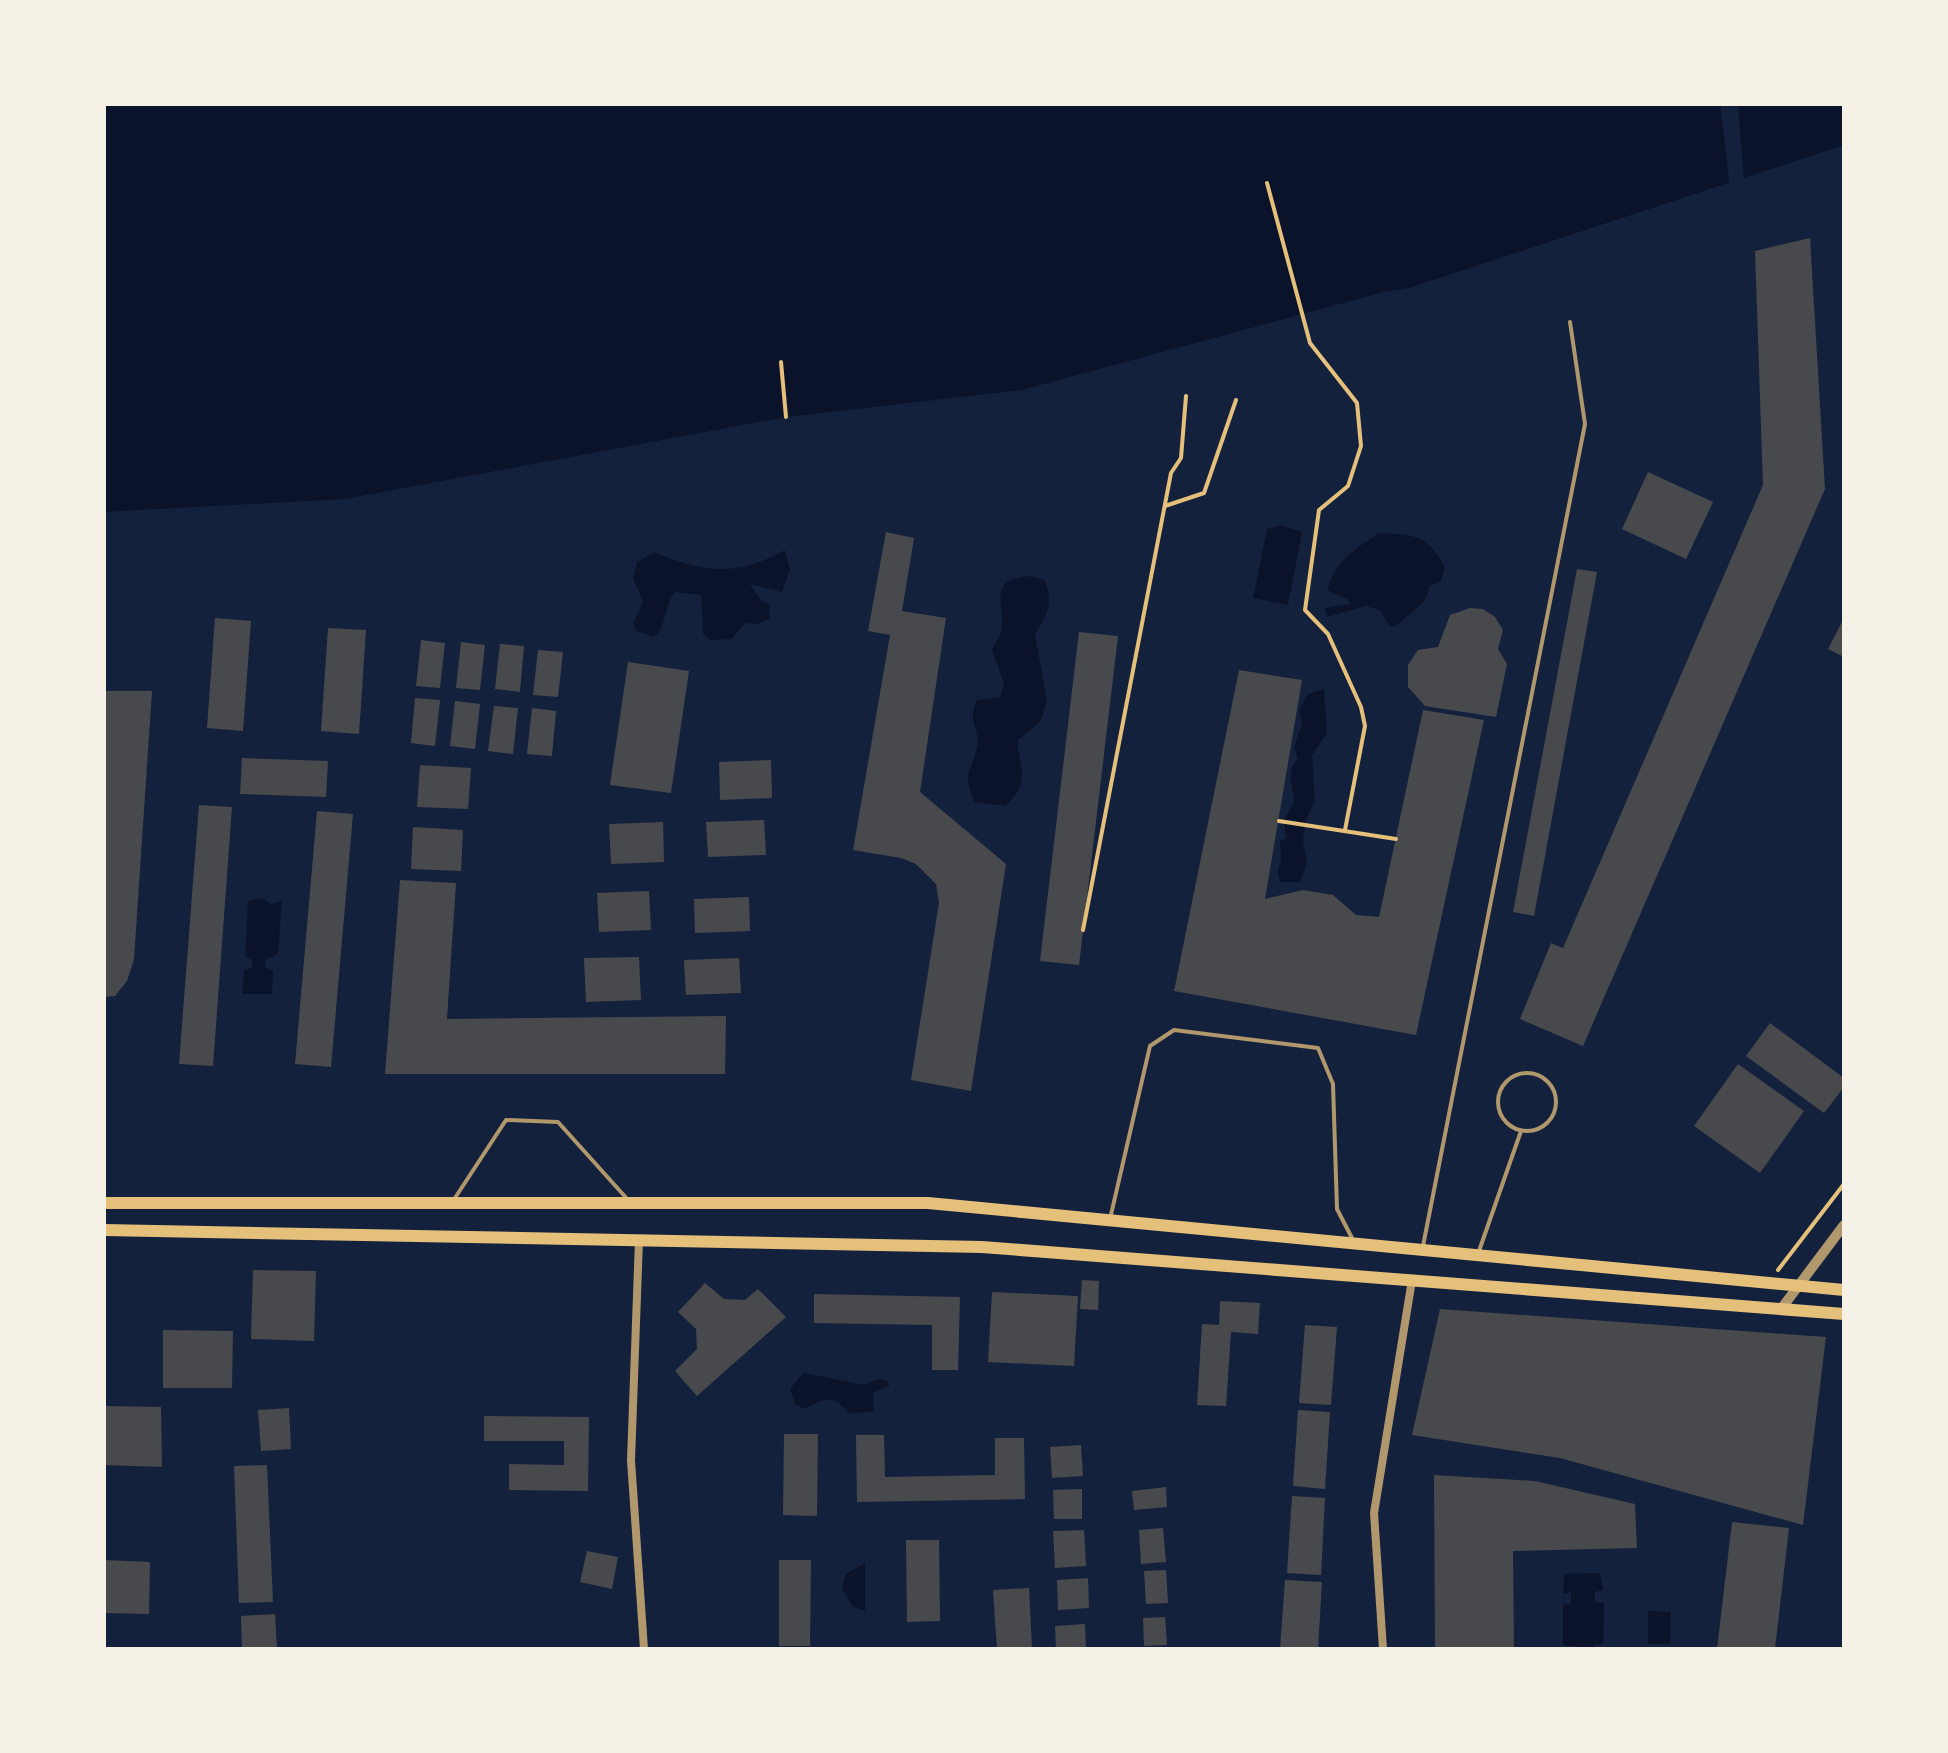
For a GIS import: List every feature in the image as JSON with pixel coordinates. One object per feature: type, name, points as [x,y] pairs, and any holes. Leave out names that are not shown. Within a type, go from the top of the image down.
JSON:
[{"type":"main road","points":[[104,1203],[928,1203],[1844,1290]]},
{"type":"main road","points":[[104,1230],[982,1247],[1844,1314]]},
{"type":"street","points":[[1781,1309],[1844,1225]]},
{"type":"street","points":[[639,1240],[631,1460],[644,1649]]},
{"type":"street","points":[[1383,1649],[1374,1513],[1412,1280]]},
{"type":"lane","points":[[1422,1248],[1479,976],[1585,424],[1570,322]]},
{"type":"lane","points":[[1110,1220],[1150,1046],[1174,1030],[1318,1048],[1333,1084],[1337,1209],[1355,1242]]},
{"type":"lane","points":[[1527,1073],[1546,1079],[1557,1102],[1553,1117],[1544,1127],[1521,1131],[1505,1121],[1500,1113],[1498,1097],[1510,1078],[1527,1073]]},
{"type":"lane","points":[[452,1203],[506,1120],[558,1122],[631,1203]]},
{"type":"lane","points":[[1478,1253],[1521,1131]]},
{"type":"path","points":[[1267,183],[1310,343],[1357,403],[1361,446],[1348,486],[1319,510],[1305,610],[1328,634],[1361,707],[1365,726],[1345,830]]},
{"type":"path","points":[[781,362],[786,417]]},
{"type":"path","points":[[1083,930],[1171,473],[1181,458],[1186,396]]},
{"type":"path","points":[[1165,506],[1204,493],[1236,400]]},
{"type":"path","points":[[1279,821],[1396,839]]},
{"type":"path","points":[[1777,1272],[1844,1184]]},
{"type":"water","points":[[104,104],[1844,104],[1844,145],[1409,288],[1384,292],[1022,390],[786,417],[345,499],[104,512]]},
{"type":"water","points":[[1280,525],[1302,532],[1288,605],[1253,598],[1267,529]]},
{"type":"water","points":[[1379,533],[1411,536],[1426,542],[1445,567],[1441,581],[1430,586],[1425,601],[1396,626],[1390,627],[1380,610],[1366,606],[1327,617],[1325,608],[1350,604],[1348,599],[1327,590],[1335,571],[1354,550]]},
{"type":"water","points":[[785,550],[790,569],[782,592],[750,584],[760,599],[770,605],[769,619],[758,624],[745,623],[732,639],[711,640],[703,634],[701,595],[675,592],[662,627],[654,637],[636,631],[633,623],[643,602],[633,578],[637,562],[654,552],[689,564],[720,569],[751,565]]},
{"type":"water","points":[[1028,576],[1044,580],[1049,595],[1046,614],[1035,635],[1047,700],[1041,721],[1017,741],[1022,769],[1018,791],[1005,806],[975,802],[968,779],[978,741],[973,720],[974,708],[977,700],[1000,697],[1004,684],[992,650],[1002,628],[1001,593],[1007,582]]},
{"type":"water","points":[[1324,689],[1327,733],[1312,755],[1315,801],[1306,820],[1303,840],[1307,864],[1300,882],[1280,882],[1277,872],[1281,860],[1280,841],[1286,838],[1284,820],[1294,802],[1291,774],[1298,758],[1294,748],[1302,723],[1299,711],[1308,694]]},
{"type":"water","points":[[262,898],[271,904],[282,901],[278,954],[265,960],[266,968],[273,971],[272,994],[242,994],[244,970],[252,967],[253,961],[245,956],[248,901]]},
{"type":"water","points":[[803,1373],[865,1385],[877,1379],[886,1380],[890,1385],[873,1393],[874,1411],[849,1414],[838,1403],[828,1400],[804,1409],[795,1404],[790,1389]]},
{"type":"water","points":[[865,1563],[865,1611],[852,1606],[842,1588],[846,1574]]},
{"type":"water","points":[[1600,1573],[1603,1590],[1595,1592],[1595,1602],[1604,1603],[1603,1644],[1594,1645],[1593,1649],[1563,1645],[1563,1605],[1571,1604],[1571,1592],[1563,1594],[1564,1574]]},
{"type":"water","points":[[1648,1611],[1671,1612],[1670,1644],[1648,1644]]},
{"type":"pier","points":[[1720,104],[1738,104],[1744,182],[1730,187]]},
{"type":"building","points":[[1810,238],[1825,489],[1583,1046],[1520,1019],[1551,943],[1563,948],[1763,485],[1755,251]]},
{"type":"building","points":[[1648,472],[1713,502],[1686,559],[1622,529]]},
{"type":"building","points":[[886,532],[914,538],[902,611],[946,618],[920,792],[1006,864],[971,1091],[911,1080],[939,903],[936,884],[916,864],[901,858],[853,850],[890,635],[868,631]]},
{"type":"building","points":[[1577,569],[1597,572],[1534,916],[1513,912]]},
{"type":"building","points":[[1470,608],[1483,609],[1495,617],[1503,630],[1498,649],[1507,664],[1496,717],[1425,706],[1408,687],[1408,665],[1418,650],[1438,647],[1450,615]]},
{"type":"building","points":[[215,618],[251,621],[243,731],[207,728]]},
{"type":"building","points":[[1844,618],[1844,657],[1828,649]]},
{"type":"building","points":[[328,628],[366,630],[359,734],[321,731]]},
{"type":"building","points":[[1079,632],[1118,636],[1079,965],[1040,961]]},
{"type":"building","points":[[421,640],[445,643],[440,688],[416,686]]},
{"type":"building","points":[[461,642],[485,645],[480,690],[456,688]]},
{"type":"building","points":[[500,644],[524,646],[520,692],[495,689]]},
{"type":"building","points":[[538,650],[563,652],[558,697],[533,695]]},
{"type":"building","points":[[628,662],[689,671],[671,793],[610,785]]},
{"type":"building","points":[[1239,670],[1302,680],[1265,899],[1303,890],[1333,895],[1356,915],[1379,917],[1423,710],[1484,720],[1416,1035],[1174,991]]},
{"type":"building","points":[[104,691],[152,691],[134,959],[127,981],[115,996],[104,997]]},
{"type":"building","points":[[415,698],[440,700],[435,746],[411,743]]},
{"type":"building","points":[[455,701],[480,704],[475,749],[450,746]]},
{"type":"building","points":[[494,706],[518,708],[513,754],[488,751]]},
{"type":"building","points":[[532,708],[556,711],[552,756],[527,754]]},
{"type":"building","points":[[242,758],[328,761],[326,797],[240,794]]},
{"type":"building","points":[[771,760],[772,798],[720,800],[719,762]]},
{"type":"building","points":[[420,765],[471,768],[468,809],[417,807]]},
{"type":"building","points":[[199,805],[232,807],[213,1066],[179,1064]]},
{"type":"building","points":[[317,811],[353,814],[331,1067],[295,1064]]},
{"type":"building","points":[[764,820],[766,855],[708,857],[706,822]]},
{"type":"building","points":[[663,822],[664,862],[611,864],[609,824]]},
{"type":"building","points":[[413,827],[463,830],[461,871],[411,869]]},
{"type":"building","points":[[400,880],[456,883],[447,1019],[726,1016],[725,1074],[385,1074]]},
{"type":"building","points":[[649,891],[651,930],[599,932],[597,893]]},
{"type":"building","points":[[749,897],[750,931],[695,933],[694,899]]},
{"type":"building","points":[[639,957],[641,1000],[586,1002],[584,958]]},
{"type":"building","points":[[739,958],[741,993],[686,995],[684,960]]},
{"type":"building","points":[[1770,1023],[1844,1078],[1844,1087],[1824,1113],[1746,1056]]},
{"type":"building","points":[[1738,1064],[1804,1111],[1760,1173],[1694,1126]]},
{"type":"building","points":[[253,1270],[316,1271],[314,1341],[251,1339]]},
{"type":"building","points":[[1082,1280],[1099,1281],[1098,1310],[1080,1309]]},
{"type":"building","points":[[705,1283],[724,1299],[745,1300],[758,1289],[786,1317],[697,1396],[675,1371],[697,1349],[696,1329],[678,1312]]},
{"type":"building","points":[[992,1292],[1078,1296],[1074,1366],[988,1362]]},
{"type":"building","points":[[814,1294],[960,1297],[958,1370],[932,1370],[932,1325],[814,1323]]},
{"type":"building","points":[[1220,1301],[1260,1303],[1258,1334],[1231,1332],[1226,1406],[1197,1405],[1202,1324],[1219,1325]]},
{"type":"building","points":[[1440,1309],[1826,1337],[1803,1525],[1560,1458],[1412,1435]]},
{"type":"building","points":[[1305,1325],[1337,1327],[1331,1405],[1299,1403]]},
{"type":"building","points":[[163,1330],[233,1331],[232,1388],[163,1388]]},
{"type":"building","points":[[104,1406],[161,1407],[162,1467],[104,1465]]},
{"type":"building","points":[[289,1408],[291,1449],[261,1451],[258,1410]]},
{"type":"building","points":[[1298,1410],[1330,1412],[1325,1489],[1293,1486]]},
{"type":"building","points":[[484,1416],[589,1417],[588,1491],[509,1490],[509,1464],[564,1465],[564,1441],[484,1441]]},
{"type":"building","points":[[784,1434],[818,1434],[817,1516],[783,1515]]},
{"type":"building","points":[[856,1435],[884,1435],[885,1477],[995,1475],[995,1438],[1024,1438],[1025,1499],[857,1502]]},
{"type":"building","points":[[1081,1445],[1083,1476],[1052,1478],[1050,1447]]},
{"type":"building","points":[[267,1465],[273,1602],[239,1603],[234,1466]]},
{"type":"building","points":[[1434,1475],[1535,1481],[1635,1504],[1637,1548],[1513,1551],[1514,1649],[1435,1649]]},
{"type":"building","points":[[1166,1487],[1167,1507],[1134,1510],[1132,1491]]},
{"type":"building","points":[[1082,1489],[1082,1519],[1054,1519],[1053,1490]]},
{"type":"building","points":[[1292,1496],[1325,1498],[1321,1575],[1287,1573]]},
{"type":"building","points":[[1732,1522],[1789,1528],[1775,1649],[1717,1649]]},
{"type":"building","points":[[1163,1528],[1166,1562],[1141,1564],[1139,1530]]},
{"type":"building","points":[[1084,1530],[1086,1566],[1055,1568],[1053,1531]]},
{"type":"building","points":[[906,1540],[939,1540],[940,1621],[907,1622]]},
{"type":"building","points":[[587,1551],[618,1557],[612,1589],[580,1582]]},
{"type":"building","points":[[104,1560],[150,1562],[149,1614],[104,1613]]},
{"type":"building","points":[[779,1560],[811,1560],[810,1646],[779,1646]]},
{"type":"building","points":[[1166,1570],[1168,1603],[1146,1604],[1144,1571]]},
{"type":"building","points":[[1088,1578],[1089,1608],[1058,1610],[1057,1580]]},
{"type":"building","points":[[1285,1580],[1322,1582],[1318,1649],[1280,1649]]},
{"type":"building","points":[[1029,1588],[1032,1649],[997,1649],[993,1590]]},
{"type":"building","points":[[275,1614],[277,1649],[242,1649],[241,1616]]},
{"type":"building","points":[[1165,1617],[1167,1645],[1144,1646],[1143,1618]]},
{"type":"building","points":[[1085,1624],[1086,1649],[1056,1649],[1055,1626]]}]
